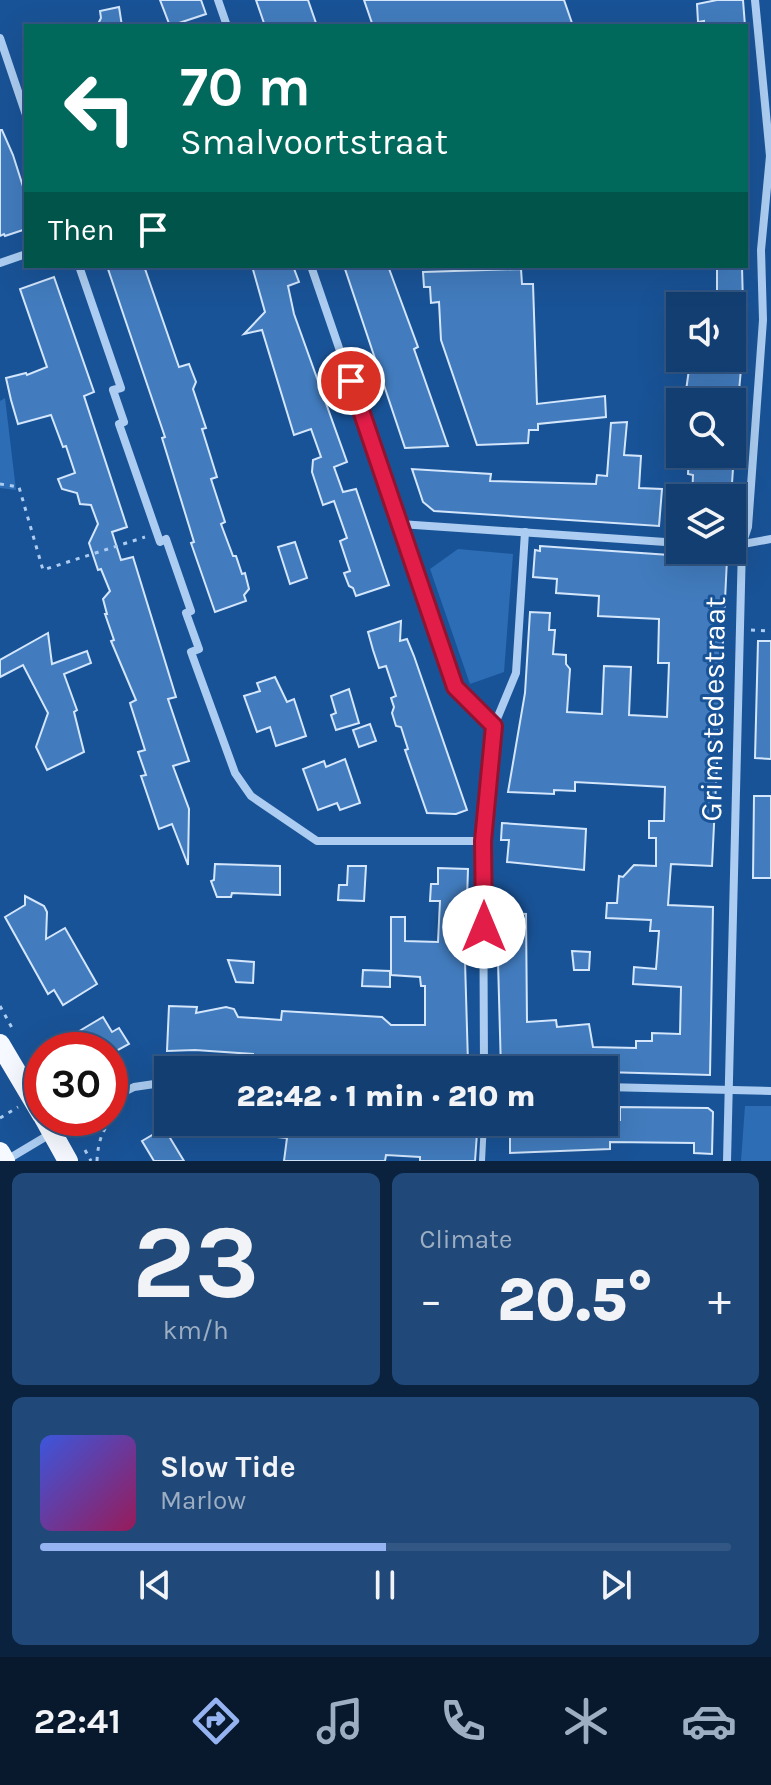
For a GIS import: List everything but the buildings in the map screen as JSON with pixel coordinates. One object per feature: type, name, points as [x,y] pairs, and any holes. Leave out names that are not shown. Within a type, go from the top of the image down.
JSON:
[{"type":"main road","points":[[0,1044],[24,1085]]},
{"type":"main road","points":[[54,1136],[68,1161]]},
{"type":"main road","points":[[0,1152],[5,1161]]},
{"type":"street","points":[[218,0],[226,24]]},
{"type":"street","name":"Grimstedestraat","points":[[746,530],[767,283],[761,250],[770,156],[755,0]]},
{"type":"street","points":[[0,38],[24,109]]},
{"type":"street","points":[[0,263],[24,255]]},
{"type":"street","points":[[80,268],[121,388],[113,390],[124,422],[119,424],[160,542],[166,539],[191,611],[186,613],[199,649],[191,652],[224,748],[235,773],[251,796],[317,841],[483,841]]},
{"type":"street","points":[[312,268],[455,687],[494,726]]},
{"type":"street","points":[[400,524],[666,542]]},
{"type":"street","points":[[484,1056],[483,841],[494,726],[516,673],[525,532]]},
{"type":"street","points":[[746,543],[771,539]]},
{"type":"street","name":"Grimstedestraat","points":[[727,1161],[739,629],[737,564]]},
{"type":"street","points":[[128,1090],[154,1084]]},
{"type":"street","points":[[618,1087],[771,1091]]},
{"type":"street","points":[[5,1161],[31,1136]]},
{"type":"lane","points":[[482,1161],[483,1136]]},
{"type":"path","points":[[0,484],[19,487],[43,570],[157,534]]},
{"type":"path","points":[[739,629],[771,631]]},
{"type":"path","points":[[97,1161],[98,1143],[105,1127],[130,1103]]},
{"type":"shaded area","points":[[5,398],[16,490],[0,488],[0,401]]},
{"type":"shaded area","points":[[458,549],[513,554],[504,672],[470,684],[430,569]]},
{"type":"shaded area","points":[[745,1106],[771,1106],[771,1161],[741,1161]]},
{"type":"route","points":[[351,381],[455,687],[494,726],[483,841],[484,927]]}]
